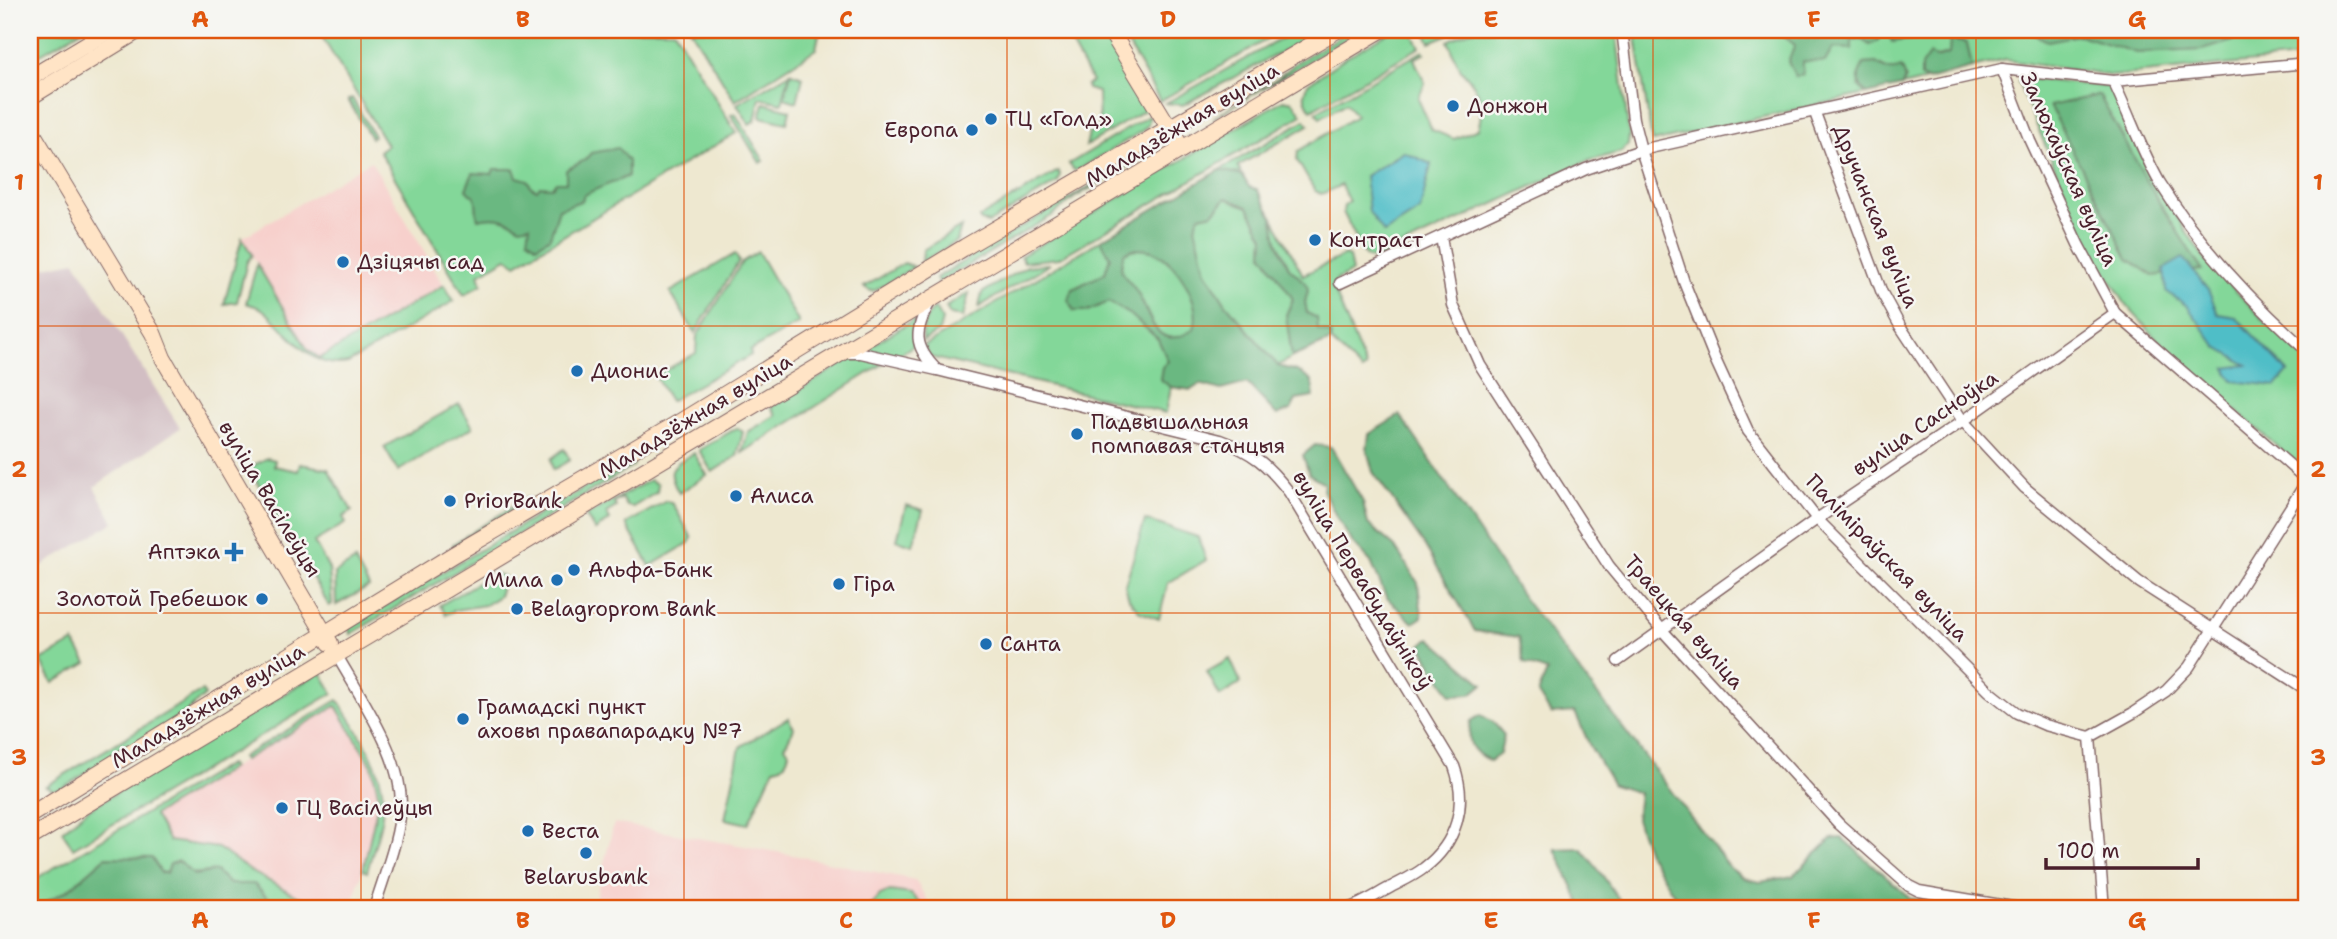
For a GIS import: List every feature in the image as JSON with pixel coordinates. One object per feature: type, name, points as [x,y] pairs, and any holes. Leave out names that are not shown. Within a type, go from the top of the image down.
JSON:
[{"type":"main road","points":[[30,78],[110,30]]},
{"type":"main road","points":[[30,97],[139,30]]},
{"type":"main road","points":[[1110,30],[1182,149]]},
{"type":"main road","name":"Маладзёжная вуліца","points":[[30,815],[453,555],[680,422],[965,247],[1337,30]]},
{"type":"main road","name":"Маладзёжная вуліца","points":[[30,838],[1381,30]]},
{"type":"main road","name":"вуліца Васілеўцы","points":[[30,129],[153,333],[163,358],[336,654]]},
{"type":"main road","points":[[51,803],[61,819]]},
{"type":"street","name":"Паліміраўская вуліца","points":[[1622,30],[1633,119],[1641,150],[1684,282],[1748,431],[1817,519],[1989,691],[2017,713],[2045,725],[2090,737]]},
{"type":"street","points":[[2003,69],[2113,81],[2307,62]]},
{"type":"street","name":"Залюхаўская вуліца","points":[[1641,150],[2003,69],[2030,141],[2078,244],[2115,313],[2307,480]]},
{"type":"street","points":[[2113,81],[2159,181],[2210,254],[2268,317],[2307,351]]},
{"type":"street","name":"Дручанская вуліца","points":[[1815,113],[1882,293],[1900,326],[1963,421],[2025,488],[2139,582],[2307,690]]},
{"type":"street","points":[[1340,283],[1586,169],[1641,150]]},
{"type":"street","name":"Траецкая вуліца","points":[[1441,237],[1453,305],[1480,365],[1609,566],[1662,630],[1839,824],[1909,886],[1919,891],[2024,909]]},
{"type":"street","points":[[931,300],[920,321],[919,345],[925,358],[937,370]]},
{"type":"street","name":"вуліца Сасноўка","points":[[1618,661],[1817,519],[1963,421],[2115,313]]},
{"type":"street","name":"вуліца Первабудаўнікоў","points":[[841,353],[861,353],[937,370],[1220,440],[1241,447],[1259,458],[1274,472],[1289,492],[1454,766],[1459,780],[1459,817],[1443,850],[1424,869],[1360,905],[1347,909]]},
{"type":"street","points":[[2104,909],[2090,737],[2166,691],[2189,667],[2307,480]]},
{"type":"street","name":"вуліца Васілеўцы","points":[[336,654],[390,753],[400,784],[400,818],[374,909]]},
{"type":"street","points":[[2302,909],[2307,909]]},
{"type":"shaded area","name":"Дзіцячы сад","points":[[371,161],[444,285],[321,358],[308,351],[242,238]]},
{"type":"shaded area","points":[[75,261],[180,428],[94,487],[114,522],[30,573],[30,270]]},
{"type":"shaded area","points":[[336,705],[372,766],[379,798],[363,870],[350,909],[294,909],[218,849],[169,841],[154,815]]},
{"type":"shaded area","points":[[614,823],[915,880],[933,909],[593,909]]},
{"type":"green space","points":[[44,30],[82,30],[30,60],[30,39]]},
{"type":"green space","points":[[318,30],[674,30],[736,133],[516,264],[507,258],[479,274],[482,284],[464,295],[379,151],[387,145]]},
{"type":"green space","points":[[691,30],[820,30],[816,49],[735,101]]},
{"type":"green space","points":[[1063,30],[1103,30],[1150,107],[1086,146],[1089,133],[1099,129],[1098,92],[1087,89],[1086,86],[1092,82]]},
{"type":"green space","points":[[1120,30],[1283,30],[1160,101]]},
{"type":"green space","points":[[1297,30],[1322,30],[1183,105],[1166,103]]},
{"type":"green space","points":[[1351,30],[1361,30],[1213,118],[1279,77],[1297,62]]},
{"type":"green space","points":[[1394,30],[1411,30],[1420,47],[1311,110],[1305,96],[1309,83],[1346,57]]},
{"type":"green space","points":[[1424,30],[1460,30],[1430,42]]},
{"type":"green space","points":[[1472,30],[1616,30],[1628,145],[1621,152],[1585,162],[1380,258],[1369,258],[1365,256],[1343,212],[1344,205],[1349,202],[1341,185],[1322,194],[1315,191],[1297,160],[1298,151],[1356,116],[1346,103],[1320,118],[1316,112],[1423,51],[1425,53],[1414,59],[1425,83],[1418,99],[1432,130],[1454,139],[1478,129],[1481,105],[1478,92],[1458,65],[1448,41]],"holes":[[[1403,152],[1431,164],[1420,210],[1384,233],[1365,176]]]},
{"type":"green space","points":[[1635,30],[1785,30],[1783,35],[1796,45],[1803,61],[1852,40],[1888,30],[1892,42],[1917,38],[1926,30],[2307,30],[2307,57],[2113,76],[2005,60],[1972,68],[1967,43],[1950,40],[1950,54],[1927,59],[1921,66],[1921,77],[1927,80],[1902,86],[1906,79],[1876,63],[1859,86],[1866,94],[1652,142]]},
{"type":"green space","points":[[1785,30],[1881,30],[1878,41],[1870,45],[1860,39],[1852,40],[1852,49],[1833,48],[1825,62],[1803,61],[1803,74],[1796,77],[1788,62],[1795,45],[1782,35]]},
{"type":"green space","points":[[1888,30],[1926,30],[1917,38],[1892,42]]},
{"type":"green space","points":[[2024,30],[2307,30],[2307,40],[2239,39],[2203,50],[2137,53],[2079,35],[2048,41]]},
{"type":"green space","points":[[1950,40],[1967,43],[1972,68],[1927,80],[1921,77],[1921,66],[1930,53],[1936,58],[1949,54]]},
{"type":"green space","points":[[1876,63],[1888,70],[1901,68],[1905,76],[1902,86],[1866,94],[1860,83],[1860,72],[1863,64]]},
{"type":"green space","points":[[790,73],[782,103],[760,98],[755,121],[749,124],[737,104]]},
{"type":"green space","points":[[791,73],[803,77],[797,102],[784,98]]},
{"type":"green space","points":[[2021,78],[2110,87],[2155,183],[2204,258],[2265,321],[2307,358],[2307,465],[2298,465],[2167,350],[2126,305],[2086,240],[2018,82]]},
{"type":"green space","points":[[2099,95],[2160,204],[2202,270],[2153,276],[2128,259],[2050,106]]},
{"type":"green space","points":[[352,98],[374,136],[371,138],[348,100]]},
{"type":"green space","points":[[1283,100],[1293,102],[1302,115],[1059,258],[1024,262],[1021,256]]},
{"type":"green space","points":[[764,103],[790,110],[787,123],[760,117]]},
{"type":"green space","points":[[735,113],[764,161],[760,163],[731,115]]},
{"type":"green space","points":[[1150,115],[1148,125],[1142,131],[1078,170],[1074,170],[1069,164]]},
{"type":"green space","points":[[1305,120],[1309,125],[1238,166],[1242,175],[1220,170]]},
{"type":"green space","points":[[618,148],[628,161],[628,176],[583,196],[583,200],[559,209],[550,237],[537,246],[528,239],[530,225],[520,227],[495,217],[478,219],[474,195],[466,189],[473,173],[492,174],[494,169],[514,169],[517,177],[528,180],[531,187],[537,190],[540,186],[552,187],[556,182],[566,182],[566,170],[585,160],[591,153]]},
{"type":"green space","points":[[1134,160],[1135,162],[1074,198],[1053,215],[938,283],[936,278]]},
{"type":"green space","points":[[1220,170],[1242,175],[1249,187],[1257,189],[1272,216],[1277,241],[1289,268],[1306,283],[1307,313],[1317,318],[1318,330],[1331,334],[1331,341],[1292,357],[1286,315],[1293,299],[1263,254],[1264,237],[1248,207],[1226,198],[1213,213],[1199,216],[1195,227],[1206,272],[1226,304],[1278,366],[1297,371],[1312,381],[1314,397],[1296,400],[1291,410],[1277,415],[1247,383],[1221,390],[1200,384],[1191,390],[1171,387],[1160,379],[1162,367],[1168,361],[1158,339],[1131,315],[1109,302],[1087,311],[1074,311],[1068,300],[1073,289],[1105,273],[1110,257],[1101,240]],"holes":[[[1133,249],[1155,252],[1180,275],[1195,307],[1194,329],[1171,338],[1156,329],[1137,292],[1123,275],[1121,267],[1124,253]]]},
{"type":"green space","points":[[1058,171],[1058,182],[989,223],[979,218]]},
{"type":"green space","points":[[1226,198],[1248,207],[1264,237],[1263,254],[1293,299],[1286,315],[1292,357],[1278,366],[1226,304],[1206,272],[1195,227],[1199,216],[1213,213]]},
{"type":"green space","points":[[1272,216],[1303,275],[1345,255],[1349,257],[1352,272],[1336,280],[1340,289],[1335,292],[1366,368],[1362,371],[1331,341],[1331,334],[1318,330],[1307,313],[1306,283],[1289,268],[1277,241]]},
{"type":"green space","points":[[961,227],[957,241],[922,262],[923,250]]},
{"type":"green space","points":[[242,238],[252,255],[247,262],[237,302],[224,304]]},
{"type":"green space","points":[[1101,240],[1110,257],[1105,273],[1073,289],[1087,311],[1108,302],[1131,315],[1158,339],[1168,361],[1160,379],[1171,387],[1166,413],[930,357],[924,346]]},
{"type":"green space","points":[[1133,249],[1155,252],[1180,275],[1192,296],[1195,329],[1171,338],[1157,329],[1137,292],[1123,275],[1121,267],[1124,253]]},
{"type":"green space","points":[[758,252],[799,323],[750,351],[751,355],[670,401],[655,376],[696,353],[697,336],[742,262]]},
{"type":"green space","points":[[735,254],[739,261],[695,333],[670,292]]},
{"type":"green space","points":[[904,263],[914,267],[876,290],[871,291],[864,287]]},
{"type":"green space","points":[[257,264],[308,350],[320,358],[444,285],[454,301],[348,363],[334,364],[311,355],[262,309],[246,303]]},
{"type":"green space","points":[[1050,264],[979,307],[982,293],[1027,266]]},
{"type":"green space","points":[[969,293],[963,317],[950,315],[946,307]]},
{"type":"green space","points":[[935,308],[942,320],[939,331],[923,341],[925,323]]},
{"type":"green space","points":[[915,319],[914,345],[896,357],[866,349]]},
{"type":"green space","points":[[852,358],[883,364],[742,453],[748,432],[776,415],[771,407]]},
{"type":"green space","points":[[459,404],[473,427],[398,471],[384,447]]},
{"type":"green space","points":[[1400,415],[1522,596],[1730,868],[1744,878],[1760,882],[1793,876],[1831,839],[1842,838],[1910,898],[1979,909],[1683,909],[1649,855],[1636,819],[1639,793],[1613,785],[1590,746],[1575,712],[1551,714],[1538,694],[1547,671],[1524,663],[1519,637],[1475,631],[1425,546],[1373,472],[1367,450],[1369,434]]},
{"type":"green space","points":[[737,428],[743,432],[737,456],[712,472],[699,450]]},
{"type":"green space","points":[[1315,445],[1331,447],[1363,502],[1368,524],[1395,547],[1418,583],[1422,617],[1413,623],[1386,597],[1371,562],[1353,543],[1337,518],[1323,490],[1324,483],[1309,474],[1303,455]]},
{"type":"green space","points":[[564,449],[570,460],[553,470],[551,459]]},
{"type":"green space","points":[[694,453],[707,475],[679,493],[672,478],[673,468]]},
{"type":"green space","points":[[267,458],[275,460],[274,466],[298,471],[300,464],[328,469],[352,511],[343,517],[346,523],[314,542],[329,569],[332,604],[329,606],[249,468]]},
{"type":"green space","points":[[630,461],[634,462],[633,466],[351,634],[348,628]]},
{"type":"green space","points":[[650,480],[658,484],[657,492],[633,507],[627,506],[622,498],[614,503],[616,507],[606,513],[610,520],[595,530],[586,516]]},
{"type":"green space","points":[[526,498],[533,499],[453,548],[453,544]]},
{"type":"green space","points":[[666,501],[673,504],[692,538],[689,543],[650,566],[626,524]]},
{"type":"green space","points":[[906,505],[923,510],[913,545],[897,540]]},
{"type":"green space","points":[[1145,520],[1198,537],[1206,560],[1168,583],[1159,619],[1140,612],[1129,599],[1125,585]]},
{"type":"green space","points":[[355,561],[369,587],[336,605],[335,573]]},
{"type":"green space","points":[[494,573],[505,577],[499,596],[485,605],[455,610],[446,615],[440,605]]},
{"type":"green space","points":[[1430,638],[1483,684],[1471,694],[1451,695],[1421,645]]},
{"type":"green space","points":[[74,642],[87,663],[53,683],[41,661]]},
{"type":"green space","points":[[1230,659],[1241,683],[1220,696],[1207,672]]},
{"type":"green space","points":[[321,672],[333,693],[73,848],[62,831],[87,810]]},
{"type":"green space","points":[[202,691],[205,695],[184,714],[60,789],[54,790],[46,786]]},
{"type":"green space","points":[[338,700],[373,758],[381,784],[382,816],[367,872],[363,870],[379,798],[372,766],[336,706],[244,760],[242,757]]},
{"type":"green space","points":[[1481,715],[1493,722],[1504,735],[1500,754],[1490,761],[1474,750],[1470,741],[1471,721]]},
{"type":"green space","points":[[788,718],[794,728],[785,746],[789,752],[787,758],[783,765],[774,768],[748,824],[725,819],[740,747]]},
{"type":"green space","points":[[229,764],[232,768],[154,815],[169,841],[218,848],[252,872],[299,897],[339,909],[278,909],[254,884],[229,884],[216,871],[173,874],[106,857],[68,890],[44,903],[39,909],[30,909],[30,882]]},
{"type":"green space","points":[[1581,848],[1625,909],[1583,909],[1555,849]]},
{"type":"green space","points":[[106,857],[152,858],[161,873],[167,873],[170,864],[179,861],[194,875],[216,871],[229,884],[254,884],[278,909],[39,909],[44,903],[68,890]]},
{"type":"green space","points":[[890,891],[911,894],[925,909],[869,909],[880,895]]},
{"type":"water","points":[[1404,152],[1431,164],[1420,210],[1384,233],[1369,212],[1365,176]]},
{"type":"water","points":[[2183,258],[2208,290],[2218,314],[2236,317],[2288,372],[2276,386],[2233,381],[2226,368],[2247,365],[2218,348],[2187,306],[2166,291],[2164,269]]},
{"type":"place","name":"Донжон","points":[[1453,106]]},
{"type":"place","name":"ТЦ «Голд»","points":[[991,119]]},
{"type":"place","name":"Европа","points":[[972,130]]},
{"type":"place","name":"Контраст","points":[[1315,240]]},
{"type":"place","name":"Дзіцячы сад","points":[[343,262]]},
{"type":"place","name":"Дионис","points":[[577,371]]},
{"type":"place","name":"Падвышальная помпавая станцыя","points":[[1077,434]]},
{"type":"place","name":"Алиса","points":[[736,496]]},
{"type":"place","name":"PriorBank","points":[[450,501]]},
{"type":"place","name":"Аптэка","points":[[234,552]]},
{"type":"place","name":"Альфа-Банк","points":[[574,570]]},
{"type":"place","name":"Мила","points":[[557,580]]},
{"type":"place","name":"Гіра","points":[[839,584]]},
{"type":"place","name":"Золотой Гребешок","points":[[262,599]]},
{"type":"place","name":"Belagroprom Bank","points":[[517,609]]},
{"type":"place","name":"Санта","points":[[986,644]]},
{"type":"place","name":"Грамадскі пункт аховы правапарадку №7","points":[[463,719]]},
{"type":"place","name":"ГЦ Васілеўцы","points":[[282,808]]},
{"type":"place","name":"Веста","points":[[528,831]]},
{"type":"place","name":"Belarusbank","points":[[586,853]]}]
